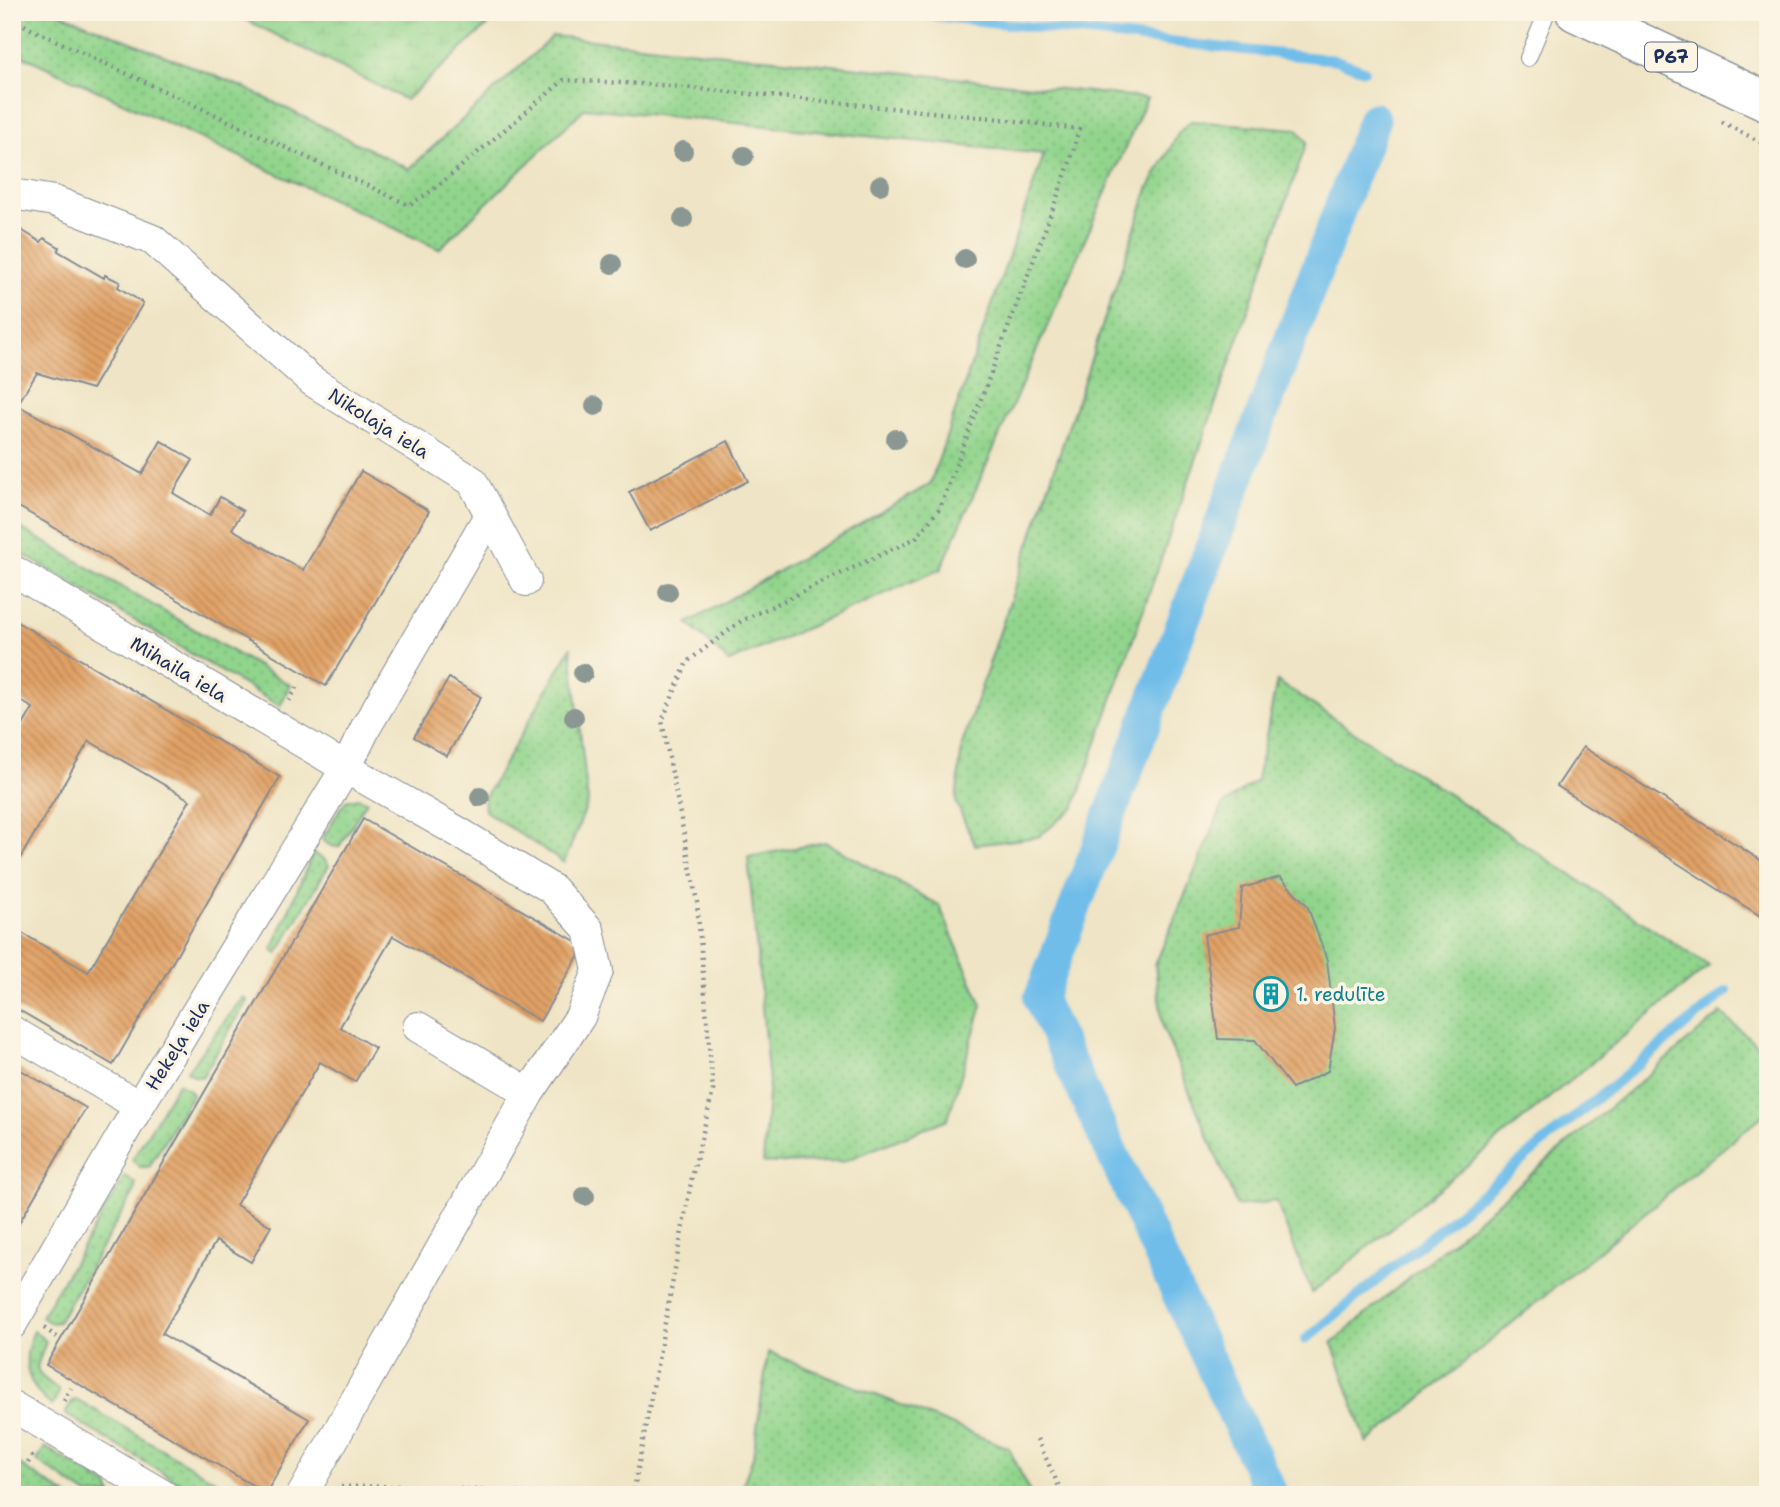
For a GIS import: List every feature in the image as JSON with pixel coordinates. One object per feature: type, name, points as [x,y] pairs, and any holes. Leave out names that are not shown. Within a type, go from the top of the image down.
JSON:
[{"type":"main road","name":"P67","points":[[1575,12],[1768,102]]},
{"type":"street","name":"Nikolaja iela","points":[[12,194],[54,201],[153,240],[312,381],[472,481],[526,581]]},
{"type":"street","points":[[346,768],[366,727],[490,514]]},
{"type":"street","name":"Mihaila iela","points":[[12,570],[552,889],[589,930],[598,971],[580,1017],[529,1093],[304,1491]]},
{"type":"street","name":"Hekeļa iela","points":[[25,1324],[139,1106],[346,768]]},
{"type":"street","points":[[418,1027],[529,1093]]},
{"type":"street","points":[[12,1031],[139,1106]]},
{"type":"street","points":[[12,1406],[163,1495]]},
{"type":"lane","points":[[1528,58],[1547,12]]},
{"type":"path","points":[[12,18],[30,29],[409,205],[433,190],[564,80],[687,88],[1079,129],[1070,162],[940,508],[916,538],[741,621],[687,662],[662,722],[696,902],[713,1091],[692,1177],[633,1495]]},
{"type":"path","points":[[25,1324],[57,1337]]},
{"type":"path","points":[[1037,1439],[1063,1495]]},
{"type":"path","points":[[304,1491],[407,1486],[529,1495]]},
{"type":"green space","points":[[12,12],[57,12],[245,88],[409,169],[553,36],[1147,98],[941,569],[729,662],[688,623],[930,484],[1044,154],[585,108],[439,249],[12,51]]},
{"type":"green space","points":[[230,12],[502,12],[406,100]]},
{"type":"green space","points":[[1191,121],[1297,129],[1307,142],[1074,808],[1038,837],[975,845],[956,802],[962,745],[1148,189],[1179,132]]},
{"type":"green space","points":[[12,523],[290,685],[280,706],[12,548]]},
{"type":"green space","points":[[571,648],[588,802],[564,863],[485,811],[484,799]]},
{"type":"green space","points":[[1277,681],[1709,966],[1312,1293],[1276,1201],[1237,1206],[1163,1028],[1155,965],[1223,805],[1257,780]]},
{"type":"green space","points":[[357,798],[367,801],[339,847],[331,846],[322,840],[346,801]]},
{"type":"green space","points":[[825,842],[939,905],[982,1005],[948,1119],[842,1162],[763,1163],[769,1082],[748,857]]},
{"type":"green space","points":[[313,853],[329,865],[277,954],[272,950]]},
{"type":"green space","points":[[243,997],[247,1001],[202,1077],[187,1071]]},
{"type":"green space","points":[[1721,1013],[1768,1055],[1768,1111],[1367,1443],[1332,1343]]},
{"type":"green space","points":[[178,1083],[192,1095],[149,1167],[140,1167],[132,1160]]},
{"type":"green space","points":[[125,1176],[135,1183],[134,1192],[58,1322],[51,1323],[41,1317]]},
{"type":"green space","points":[[34,1331],[46,1341],[37,1368],[42,1377],[59,1392],[52,1406],[36,1390],[28,1372],[27,1352]]},
{"type":"green space","points":[[768,1352],[1009,1448],[1031,1495],[739,1495],[753,1457]]},
{"type":"green space","points":[[78,1400],[240,1495],[200,1495],[65,1414],[72,1401]]},
{"type":"green space","points":[[45,1447],[107,1485],[112,1495],[88,1495],[37,1461]]},
{"type":"green space","points":[[12,1460],[66,1495],[12,1495]]},
{"type":"building","points":[[18,228],[41,242],[44,238],[59,247],[58,251],[104,278],[105,275],[120,282],[118,287],[143,303],[92,389],[37,373],[17,405],[142,474],[161,441],[193,460],[173,493],[210,515],[220,497],[243,511],[232,529],[303,570],[361,471],[429,511],[326,686],[12,503],[12,238]]},
{"type":"building","points":[[728,441],[748,481],[650,531],[629,492]]},
{"type":"building","points":[[12,619],[280,777],[113,1065],[12,1006],[12,927],[88,972],[190,800],[89,741],[12,872],[12,744],[33,708],[12,696]]},
{"type":"building","points":[[449,678],[481,697],[447,756],[414,737]]},
{"type":"building","points":[[1583,747],[1768,865],[1768,921],[1557,786]]},
{"type":"building","points":[[363,819],[584,946],[540,1021],[393,936],[340,1027],[375,1048],[355,1082],[320,1062],[236,1205],[271,1226],[251,1262],[216,1241],[162,1334],[309,1419],[266,1493],[46,1365]]},
{"type":"building","name":"1. redulīte","points":[[1280,877],[1307,905],[1327,960],[1335,1028],[1328,1071],[1292,1088],[1255,1040],[1218,1039],[1204,935],[1239,927],[1242,888]]},
{"type":"building","points":[[14,1066],[86,1108],[12,1235],[12,1069]]},
{"type":"waterway","points":[[897,12],[1336,60],[1364,70]]},
{"type":"waterway","points":[[1272,1495],[1040,999],[1374,119]]},
{"type":"waterway","points":[[1305,1340],[1727,991]]},
{"type":"place","name":"1. redulīte","points":[[1271,994]]}]
